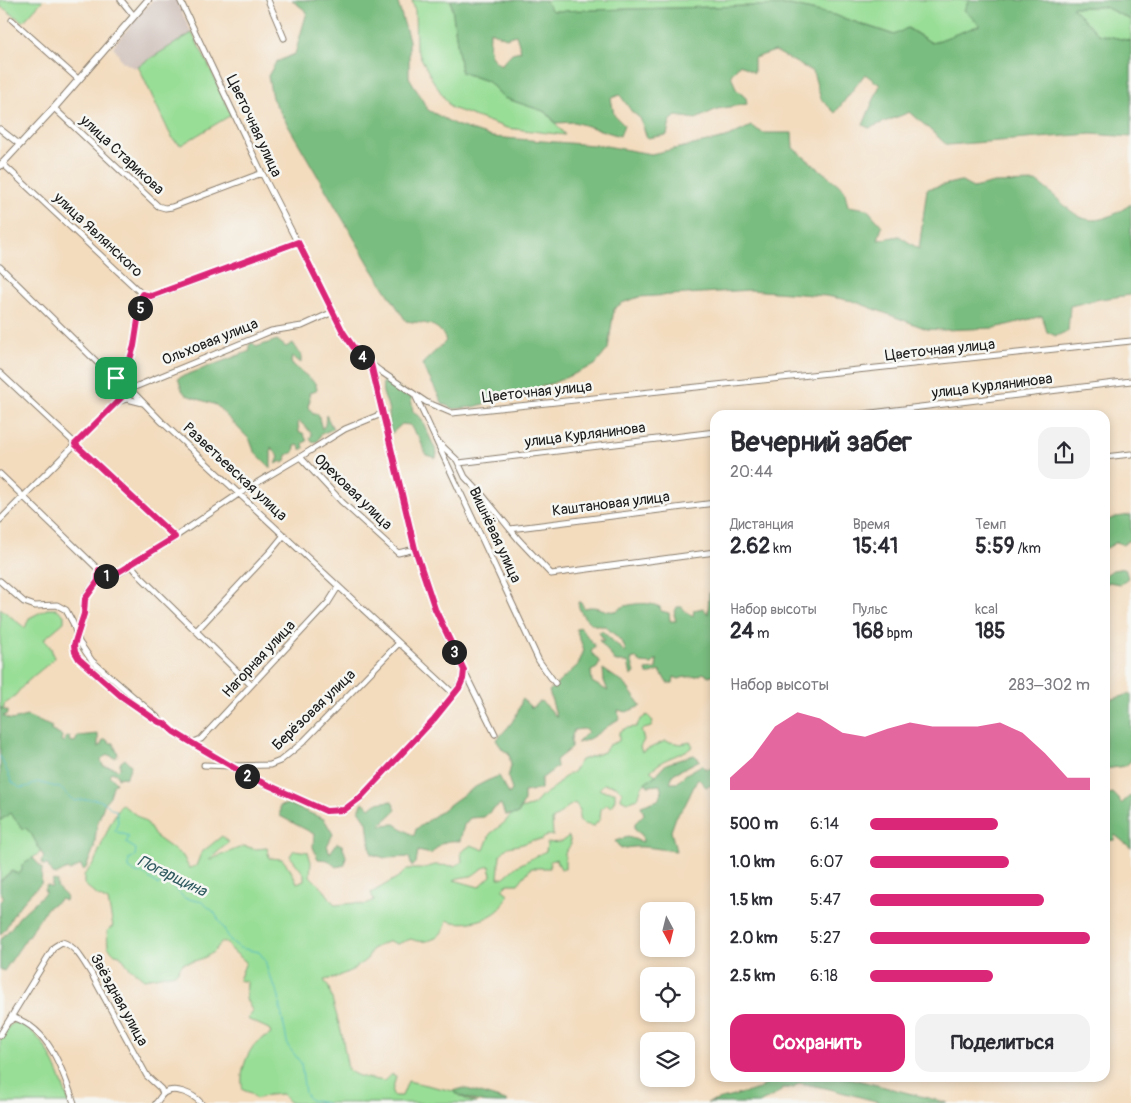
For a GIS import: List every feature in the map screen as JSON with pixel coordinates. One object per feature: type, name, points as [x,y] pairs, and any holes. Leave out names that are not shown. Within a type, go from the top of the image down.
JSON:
[{"type":"street","points":[[121,0],[134,16]]},
{"type":"street","points":[[1,164],[54,108],[148,0]]},
{"type":"street","name":"Цветочная улица","points":[[180,0],[262,173],[343,332],[358,354],[371,364],[426,402],[452,413],[1131,341]]},
{"type":"street","points":[[268,0],[284,38]]},
{"type":"street","points":[[12,20],[78,79]]},
{"type":"street","name":"улица Старикова","points":[[54,108],[158,206],[172,207],[262,173]]},
{"type":"street","points":[[0,129],[19,144]]},
{"type":"street","name":"улица Являнского","points":[[1,164],[142,294],[151,296],[298,242]]},
{"type":"street","name":"Разветьевская улица","points":[[0,267],[106,371],[130,389],[338,587],[454,694]]},
{"type":"street","points":[[116,378],[126,372],[134,346],[142,294]]},
{"type":"street","name":"Ольховая улица","points":[[0,520],[130,389],[271,331],[302,326],[333,312]]},
{"type":"street","points":[[371,364],[415,549],[435,609],[495,734]]},
{"type":"street","points":[[0,373],[175,537]]},
{"type":"street","name":"улица Курлянинова","points":[[896,410],[1131,381]]},
{"type":"street","name":"Вишнёвая улица","points":[[415,394],[539,661],[555,683]]},
{"type":"street","points":[[119,401],[127,399],[144,403]]},
{"type":"street","points":[[0,474],[104,575],[112,576],[175,537],[240,493],[345,429],[384,413]]},
{"type":"street","name":"улица Курлянинова","points":[[459,463],[710,433]]},
{"type":"street","points":[[436,440],[449,451],[459,463],[465,477],[551,574],[710,553]]},
{"type":"street","points":[[1110,456],[1131,454]]},
{"type":"street","name":"Ореховая улица","points":[[300,457],[342,502],[398,553],[415,549]]},
{"type":"street","name":"Каштановая улица","points":[[510,529],[710,504]]},
{"type":"street","points":[[196,631],[284,535]]},
{"type":"street","points":[[131,565],[141,578],[251,685]]},
{"type":"street","points":[[99,570],[98,581],[85,599],[84,614],[74,645],[75,652],[79,659],[121,696],[159,722],[164,723]]},
{"type":"street","points":[[0,581],[24,602],[35,606],[57,605],[66,610],[73,624],[78,642],[92,661],[164,723],[192,743],[248,776],[326,811],[344,810],[361,797],[434,719],[454,694],[463,679],[464,670]]},
{"type":"street","name":"Нагорная улица","points":[[192,743],[200,739],[328,603],[338,587]]},
{"type":"street","name":"Берёзовая улица","points":[[204,765],[270,765],[280,761],[302,743],[399,643]]},
{"type":"street","name":"Звёздная улица","points":[[0,1035],[54,947],[62,942],[69,944],[91,973],[147,1076],[161,1089],[163,1094]]},
{"type":"street","points":[[8,1022],[15,1018],[24,1021],[40,1035],[56,1056],[74,1103]]},
{"type":"street","points":[[156,1103],[163,1094],[171,1091],[180,1091],[194,1096],[201,1103]]},
{"type":"shaded area","points":[[153,0],[176,0],[192,33],[134,68],[122,61],[113,46]]},
{"type":"green space","points":[[0,0],[43,0],[23,22],[2,7],[0,9]]},
{"type":"green space","points":[[292,0],[397,0],[409,40],[409,77],[428,110],[456,125],[492,137],[606,146],[651,154],[726,138],[751,126],[763,133],[792,133],[793,148],[844,189],[848,206],[867,209],[882,226],[878,240],[899,236],[919,249],[927,189],[960,181],[973,188],[994,183],[1037,182],[1070,210],[1089,220],[1100,219],[1114,214],[1131,204],[1131,295],[1100,299],[1070,306],[1068,331],[1056,336],[1047,332],[1042,316],[995,328],[943,330],[927,329],[853,301],[826,296],[750,290],[639,297],[622,303],[614,309],[608,349],[595,365],[553,383],[474,407],[454,409],[443,404],[422,364],[446,341],[443,335],[435,327],[425,323],[406,321],[372,269],[272,98],[268,76],[276,62],[295,54],[307,12]]},
{"type":"green space","points":[[412,0],[451,0],[461,72],[489,82],[504,98],[546,112],[565,135],[507,128],[451,108],[432,79],[416,48],[415,11]]},
{"type":"green space","points":[[451,0],[545,0],[552,11],[790,5],[834,15],[894,35],[907,28],[932,43],[980,25],[964,10],[969,0],[1131,0],[1131,20],[1105,7],[1072,7],[1098,34],[1131,41],[1131,137],[1091,134],[947,145],[910,112],[869,128],[863,125],[880,85],[865,74],[835,113],[821,99],[813,72],[775,51],[754,58],[754,73],[740,64],[731,75],[736,89],[746,98],[747,104],[717,109],[696,119],[676,116],[670,121],[667,135],[647,138],[640,118],[632,112],[620,95],[611,98],[614,115],[624,125],[620,136],[574,122],[556,123],[546,112],[504,98],[489,82],[461,72]],"holes":[[[490,31],[506,38],[516,35],[521,51],[512,53],[501,65],[491,55]]]},
{"type":"green space","points":[[545,0],[969,0],[965,10],[981,25],[932,43],[908,28],[895,35],[834,15],[790,5],[552,11]]},
{"type":"green space","points":[[1072,7],[1105,7],[1131,20],[1131,41],[1098,34]]},
{"type":"green space","points":[[192,33],[231,115],[181,145],[174,140],[169,132],[138,66]]},
{"type":"green space","points":[[277,340],[286,347],[293,343],[301,355],[301,363],[292,356],[291,363],[315,383],[317,389],[309,393],[310,400],[308,406],[313,414],[318,414],[322,429],[325,425],[326,415],[333,429],[321,434],[318,441],[313,442],[310,438],[311,433],[299,421],[299,432],[303,433],[307,441],[303,443],[304,448],[302,450],[298,445],[295,446],[294,452],[287,455],[286,461],[283,464],[282,461],[276,464],[279,457],[271,447],[271,468],[254,451],[250,440],[216,405],[186,395],[178,378],[250,351],[249,345],[252,342],[256,347]]},
{"type":"green space","points":[[384,378],[411,397],[413,412],[421,418],[437,453],[436,458],[426,455],[419,437],[410,425],[402,424],[392,433],[388,408],[383,393]]},
{"type":"green space","points":[[1131,515],[1131,539],[1123,545],[1117,542],[1110,546],[1110,519]]},
{"type":"green space","points":[[1125,568],[1128,578],[1120,584],[1110,582],[1110,572]]},
{"type":"green space","points":[[709,593],[710,676],[703,673],[679,679],[674,677],[673,683],[667,683],[660,671],[647,674],[646,670],[656,669],[657,659],[652,664],[641,663],[635,658],[631,659],[635,673],[631,676],[628,662],[616,662],[599,640],[604,641],[599,632],[602,631],[626,653],[621,641],[605,626],[595,625],[587,620],[581,612],[578,602],[581,602],[584,608],[594,607],[611,611],[634,604],[652,604],[660,607],[661,611],[669,613],[670,621],[676,621],[674,614],[677,607],[682,607],[693,616],[694,610],[703,608],[708,614]]},
{"type":"green space","points":[[0,608],[25,628],[29,618],[47,609],[57,609],[64,615],[64,622],[44,639],[51,648],[54,658],[4,704],[4,708],[0,708]]},
{"type":"green space","points":[[580,627],[595,646],[591,652],[600,662],[597,668],[591,671],[592,682],[608,691],[604,681],[603,669],[625,684],[641,706],[626,712],[618,710],[619,719],[583,741],[577,743],[588,732],[584,729],[574,730],[571,748],[556,760],[557,767],[541,779],[541,789],[524,792],[524,801],[518,814],[505,815],[501,804],[484,817],[470,818],[464,825],[460,841],[444,843],[431,854],[418,851],[416,863],[412,867],[409,857],[385,858],[371,854],[367,822],[359,810],[363,802],[370,808],[376,803],[392,801],[396,810],[380,825],[395,824],[414,836],[416,829],[476,786],[487,781],[499,776],[509,794],[512,790],[508,777],[511,766],[509,753],[503,750],[496,740],[512,721],[522,699],[532,708],[541,701],[557,718],[549,691],[578,665],[584,650],[576,629]]},
{"type":"green space","points":[[1131,694],[1131,761],[1125,766],[1110,768],[1110,700]]},
{"type":"green space","points":[[0,708],[8,711],[8,714],[3,716],[9,719],[27,716],[52,727],[50,730],[62,736],[61,741],[64,742],[65,738],[70,736],[69,741],[75,742],[78,736],[98,734],[98,747],[106,739],[109,743],[113,743],[118,754],[115,758],[109,755],[105,756],[101,760],[103,766],[118,770],[120,763],[125,759],[131,765],[125,778],[118,778],[117,774],[111,772],[109,775],[116,782],[105,802],[97,825],[94,848],[86,868],[83,870],[81,865],[56,875],[51,873],[48,865],[43,865],[41,861],[44,857],[26,828],[23,829],[10,813],[0,821]]},
{"type":"green space","points":[[647,715],[653,721],[651,727],[641,730],[644,740],[640,747],[642,752],[665,741],[681,744],[690,742],[693,746],[663,761],[650,771],[656,775],[642,786],[638,798],[627,802],[621,799],[622,792],[616,786],[604,784],[599,789],[615,792],[615,799],[611,807],[607,804],[601,809],[600,819],[594,826],[583,824],[579,819],[580,810],[575,803],[552,820],[553,836],[548,835],[541,840],[533,840],[508,847],[500,855],[498,878],[503,878],[517,866],[546,851],[547,843],[561,842],[569,836],[571,844],[565,853],[565,869],[561,869],[556,859],[550,861],[550,868],[531,868],[518,884],[508,884],[502,889],[508,894],[507,897],[503,905],[492,915],[477,921],[461,923],[447,920],[444,929],[439,935],[428,941],[415,941],[411,939],[397,944],[389,941],[372,949],[367,959],[354,969],[335,978],[324,980],[329,988],[342,1035],[348,1070],[361,1077],[384,1081],[391,1074],[396,1076],[392,1092],[394,1096],[402,1096],[408,1081],[453,1091],[461,1097],[476,1103],[297,1103],[289,1102],[282,1094],[268,1095],[256,1099],[251,1093],[243,1090],[243,1071],[253,1047],[257,1042],[271,1034],[269,1029],[247,1019],[253,1012],[246,999],[247,982],[239,980],[246,962],[226,942],[221,942],[209,955],[183,963],[176,973],[144,979],[129,967],[120,955],[115,954],[108,947],[107,931],[113,926],[108,901],[98,896],[84,884],[84,875],[94,863],[111,822],[121,804],[147,823],[155,836],[183,856],[189,868],[196,866],[201,853],[222,836],[229,842],[209,860],[244,846],[256,849],[267,848],[269,858],[282,859],[297,883],[304,880],[304,874],[290,856],[294,850],[308,852],[311,862],[310,876],[335,905],[356,903],[364,905],[374,900],[371,893],[400,876],[407,869],[421,869],[435,865],[455,866],[462,862],[461,852],[471,845],[484,850],[490,834],[511,815],[518,814],[521,809],[534,805],[562,779],[574,771],[581,760],[604,752],[609,745],[619,741],[619,732],[626,728],[636,727],[640,720]],"holes":[[[490,866],[491,876],[479,887],[454,880],[471,876]]]},
{"type":"green space","points":[[694,755],[700,760],[673,774],[670,783],[677,783],[686,774],[702,765],[704,768],[710,769],[710,786],[706,787],[698,778],[685,805],[676,817],[671,831],[676,851],[642,847],[621,849],[615,841],[628,837],[643,842],[642,835],[635,830],[635,823],[644,814],[641,806],[658,800],[662,793],[660,785],[648,786],[645,782],[656,775],[666,764]]},
{"type":"green space","points":[[1113,793],[1121,804],[1131,795],[1131,848],[1115,835],[1114,840],[1110,840],[1110,794]]},
{"type":"green space","points":[[288,804],[324,819],[333,834],[327,846],[330,853],[337,843],[342,845],[346,856],[345,865],[336,867],[328,860],[318,859],[313,847],[314,834],[280,816],[280,806]]},
{"type":"green space","points":[[10,813],[23,829],[26,828],[32,835],[41,852],[27,862],[18,874],[11,871],[0,881],[0,821]]},
{"type":"green space","points":[[33,858],[42,868],[41,884],[19,906],[0,935],[0,902],[4,898],[0,891],[0,881],[12,871],[18,874],[22,871],[22,865]]},
{"type":"green space","points":[[53,880],[57,881],[58,888],[66,896],[65,901],[61,899],[47,908],[4,971],[0,969],[0,940],[20,916],[46,892],[44,890],[47,885],[51,888]]},
{"type":"green space","points":[[16,1021],[27,1027],[44,1045],[56,1068],[69,1103],[0,1103],[0,1041],[9,1026]]},
{"type":"green space","points":[[770,1082],[865,1082],[948,1103],[883,1103],[799,1083],[794,1088],[783,1088],[775,1095],[759,1103],[707,1103],[759,1089]]},
{"type":"green space","points":[[464,1088],[508,1103],[479,1102],[453,1091]]},
{"type":"waterway","name":"Погарщина","points":[[0,756],[12,782],[20,788],[37,782],[60,788],[74,801],[99,800],[111,809],[116,810],[118,821],[115,831],[129,836],[126,843],[136,849],[135,856],[129,859],[129,868],[136,873],[144,874],[158,885],[164,882],[170,884],[184,898],[202,902],[214,912],[231,941],[240,948],[259,952],[265,960],[268,972],[279,996],[288,1046],[301,1063],[305,1093],[310,1100],[327,1103]]},
{"type":"route","points":[[298,242],[343,332],[358,354],[371,364],[415,549],[435,609],[464,670],[459,688],[434,719],[361,797],[344,810],[326,811],[248,776],[174,732],[164,723],[159,722],[121,696],[87,667],[75,652],[74,645],[84,614],[85,599],[98,581],[99,570],[104,575],[112,576],[175,537],[75,444],[130,389],[116,378],[126,372],[134,346],[142,294],[151,296],[298,242]]}]
